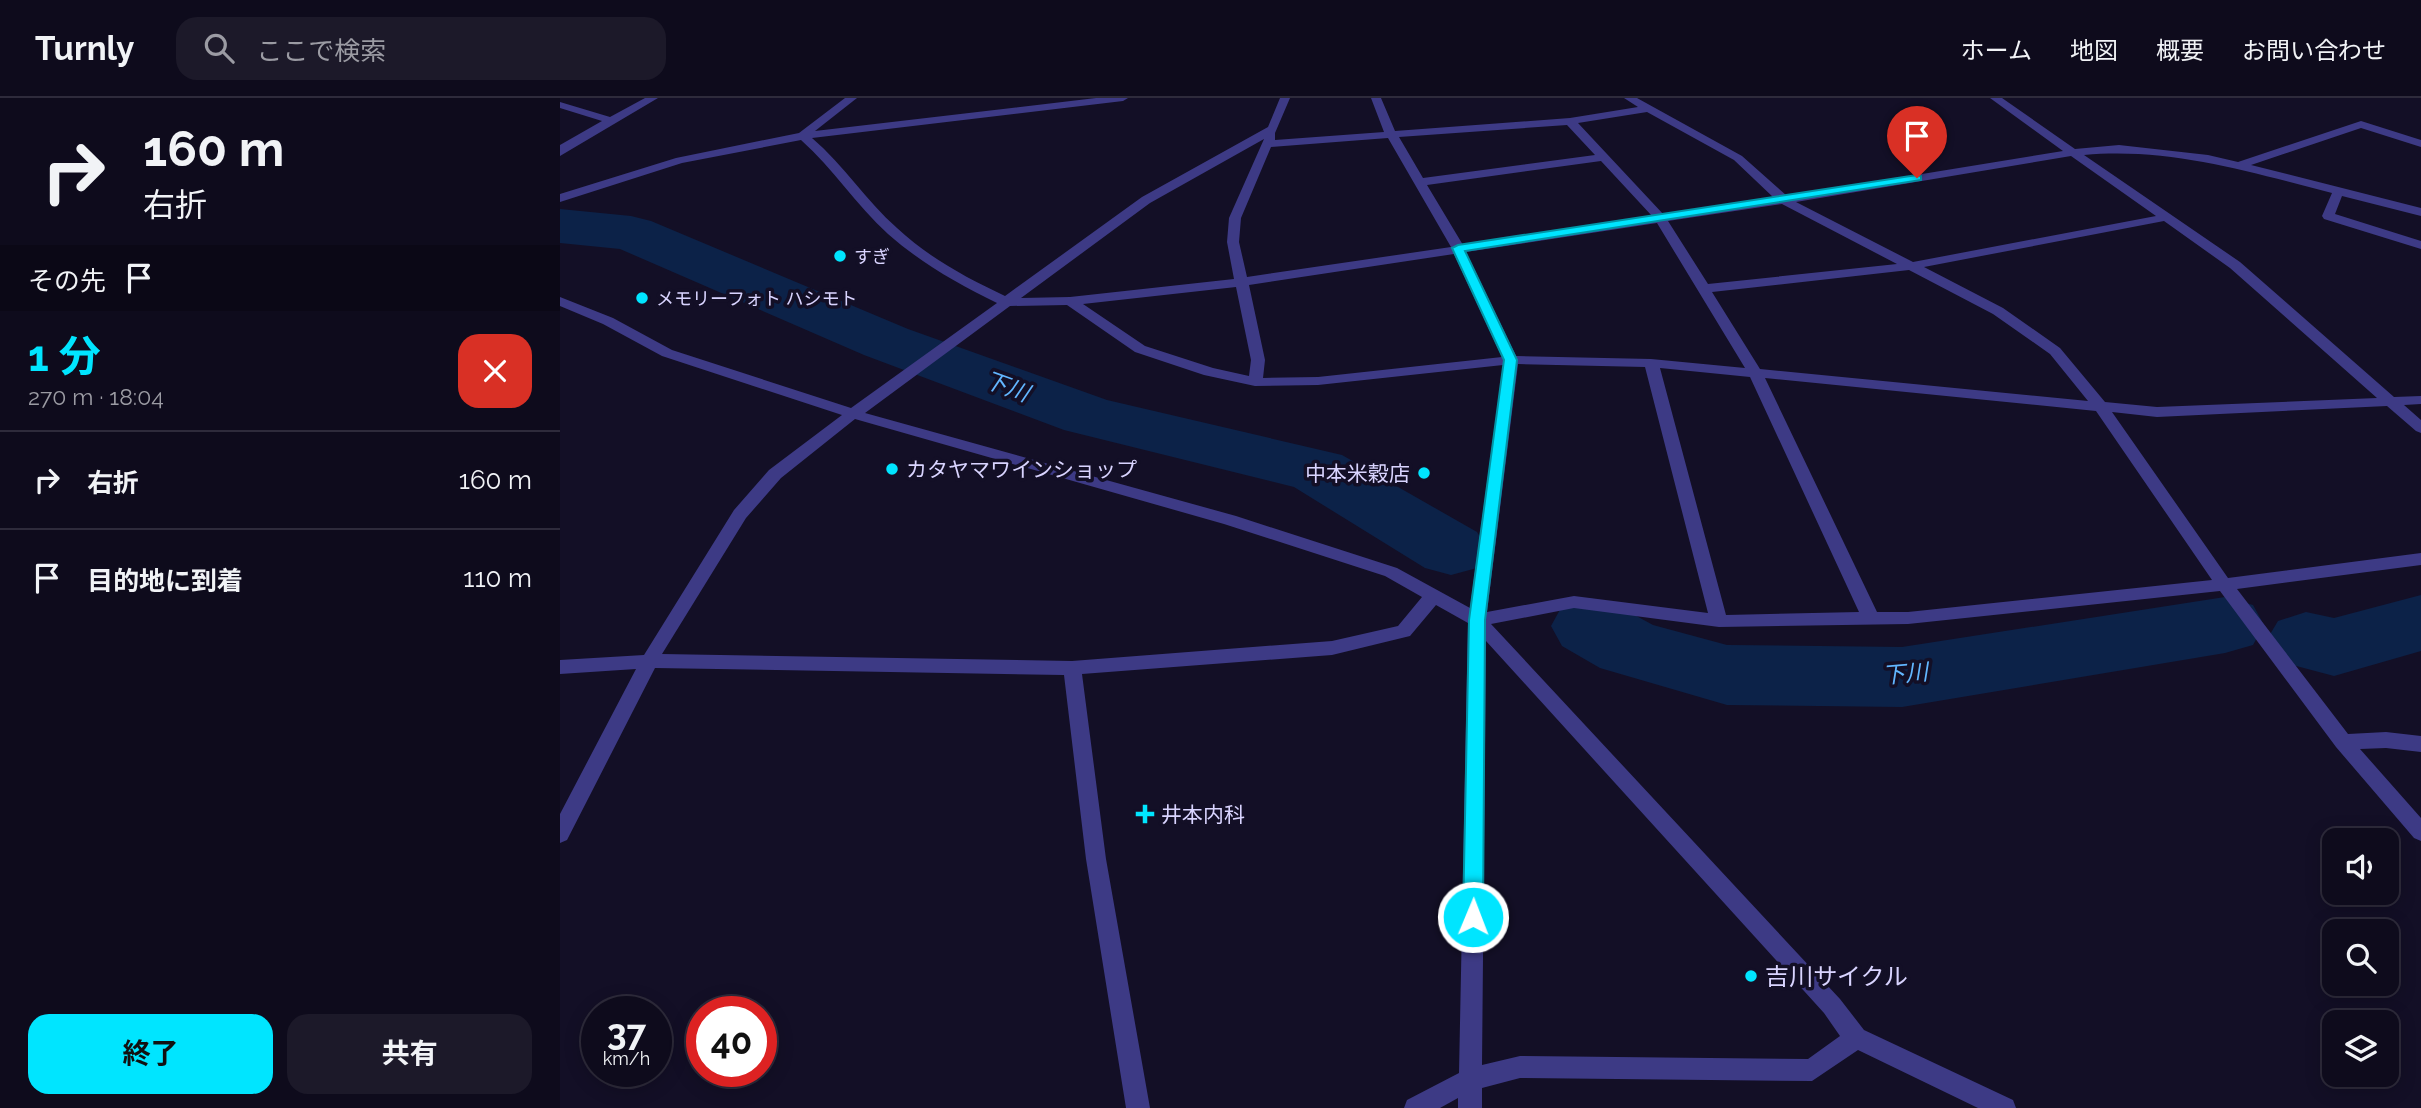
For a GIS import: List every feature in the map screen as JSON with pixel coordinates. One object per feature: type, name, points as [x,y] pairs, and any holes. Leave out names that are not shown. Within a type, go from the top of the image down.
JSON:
[{"type":"street","points":[[560,153],[564,147],[653,98]]},
{"type":"street","points":[[803,136],[852,98]]},
{"type":"street","points":[[560,198],[680,160],[803,136],[1123,98]]},
{"type":"street","points":[[1255,382],[1258,360],[1233,242],[1235,218],[1284,98]]},
{"type":"street","points":[[1376,98],[1391,134],[1458,248],[1511,360],[1477,620],[1470,1108]]},
{"type":"street","points":[[1629,98],[1738,158],[1784,200],[1998,311],[2055,351],[2102,408],[2224,585],[2343,742],[2421,832]]},
{"type":"street","points":[[1995,98],[2235,265],[2421,428]]},
{"type":"street","points":[[560,105],[610,120]]},
{"type":"street","points":[[1267,144],[1570,121],[1647,109]]},
{"type":"street","points":[[1570,121],[1660,218],[1756,374],[1871,618]]},
{"type":"street","points":[[2238,166],[2361,124],[2421,144]]},
{"type":"street","points":[[560,834],[649,661],[740,514],[775,474],[1146,200],[1207,163],[1273,129]]},
{"type":"street","points":[[803,136],[826,156],[892,231],[949,274],[1006,302],[1070,301],[1243,282],[1784,200],[2076,152],[2119,148],[2208,158],[2421,212]]},
{"type":"street","points":[[1419,182],[1603,157]]},
{"type":"street","points":[[2338,192],[2328,216],[2421,245]]},
{"type":"street","points":[[1703,289],[1910,266],[2168,217]]},
{"type":"street","points":[[560,301],[608,321],[667,354],[853,414],[1230,520],[1391,572],[1434,595],[1477,620],[1832,1006],[1856,1038],[2004,1108]]},
{"type":"street","points":[[1070,301],[1140,349],[1209,372],[1255,382],[1318,381],[1511,360],[1651,363],[2157,412],[2421,400]]},
{"type":"street","points":[[1651,363],[1719,621]]},
{"type":"street","points":[[1477,620],[1574,602],[1719,621],[1908,618],[2224,585],[2421,559]]},
{"type":"street","points":[[560,667],[649,661],[785,661],[1072,668],[1332,648],[1404,631],[1434,595]]},
{"type":"street","points":[[1072,668],[1096,859],[1138,1108]]},
{"type":"street","points":[[2343,742],[2386,740],[2421,744]]},
{"type":"street","points":[[1416,1108],[1471,1079],[1520,1067],[1812,1070],[1856,1038]]},
{"type":"waterway","name":"下川","points":[[560,226],[631,233],[886,342],[1087,416],[1317,471],[1451,550]]},
{"type":"waterway","name":"下川","points":[[2306,641],[2334,647],[2421,623]]},
{"type":"waterway","name":"下川","points":[[1590,626],[1628,647],[1727,675],[1902,677],[2225,625]]},
{"type":"place","name":"すぎ","points":[[840,256]]},
{"type":"place","name":"メモリーフォト ハシモト","points":[[642,298]]},
{"type":"place","name":"カタヤマワインショップ","points":[[892,469]]},
{"type":"place","name":"中本米穀店","points":[[1424,473]]},
{"type":"place","name":"井本内科","points":[[1145,814]]},
{"type":"place","name":"吉川サイクル","points":[[1751,976]]},
{"type":"route","points":[[1473,917],[1477,620],[1511,360],[1458,248],[1917,178]]}]
